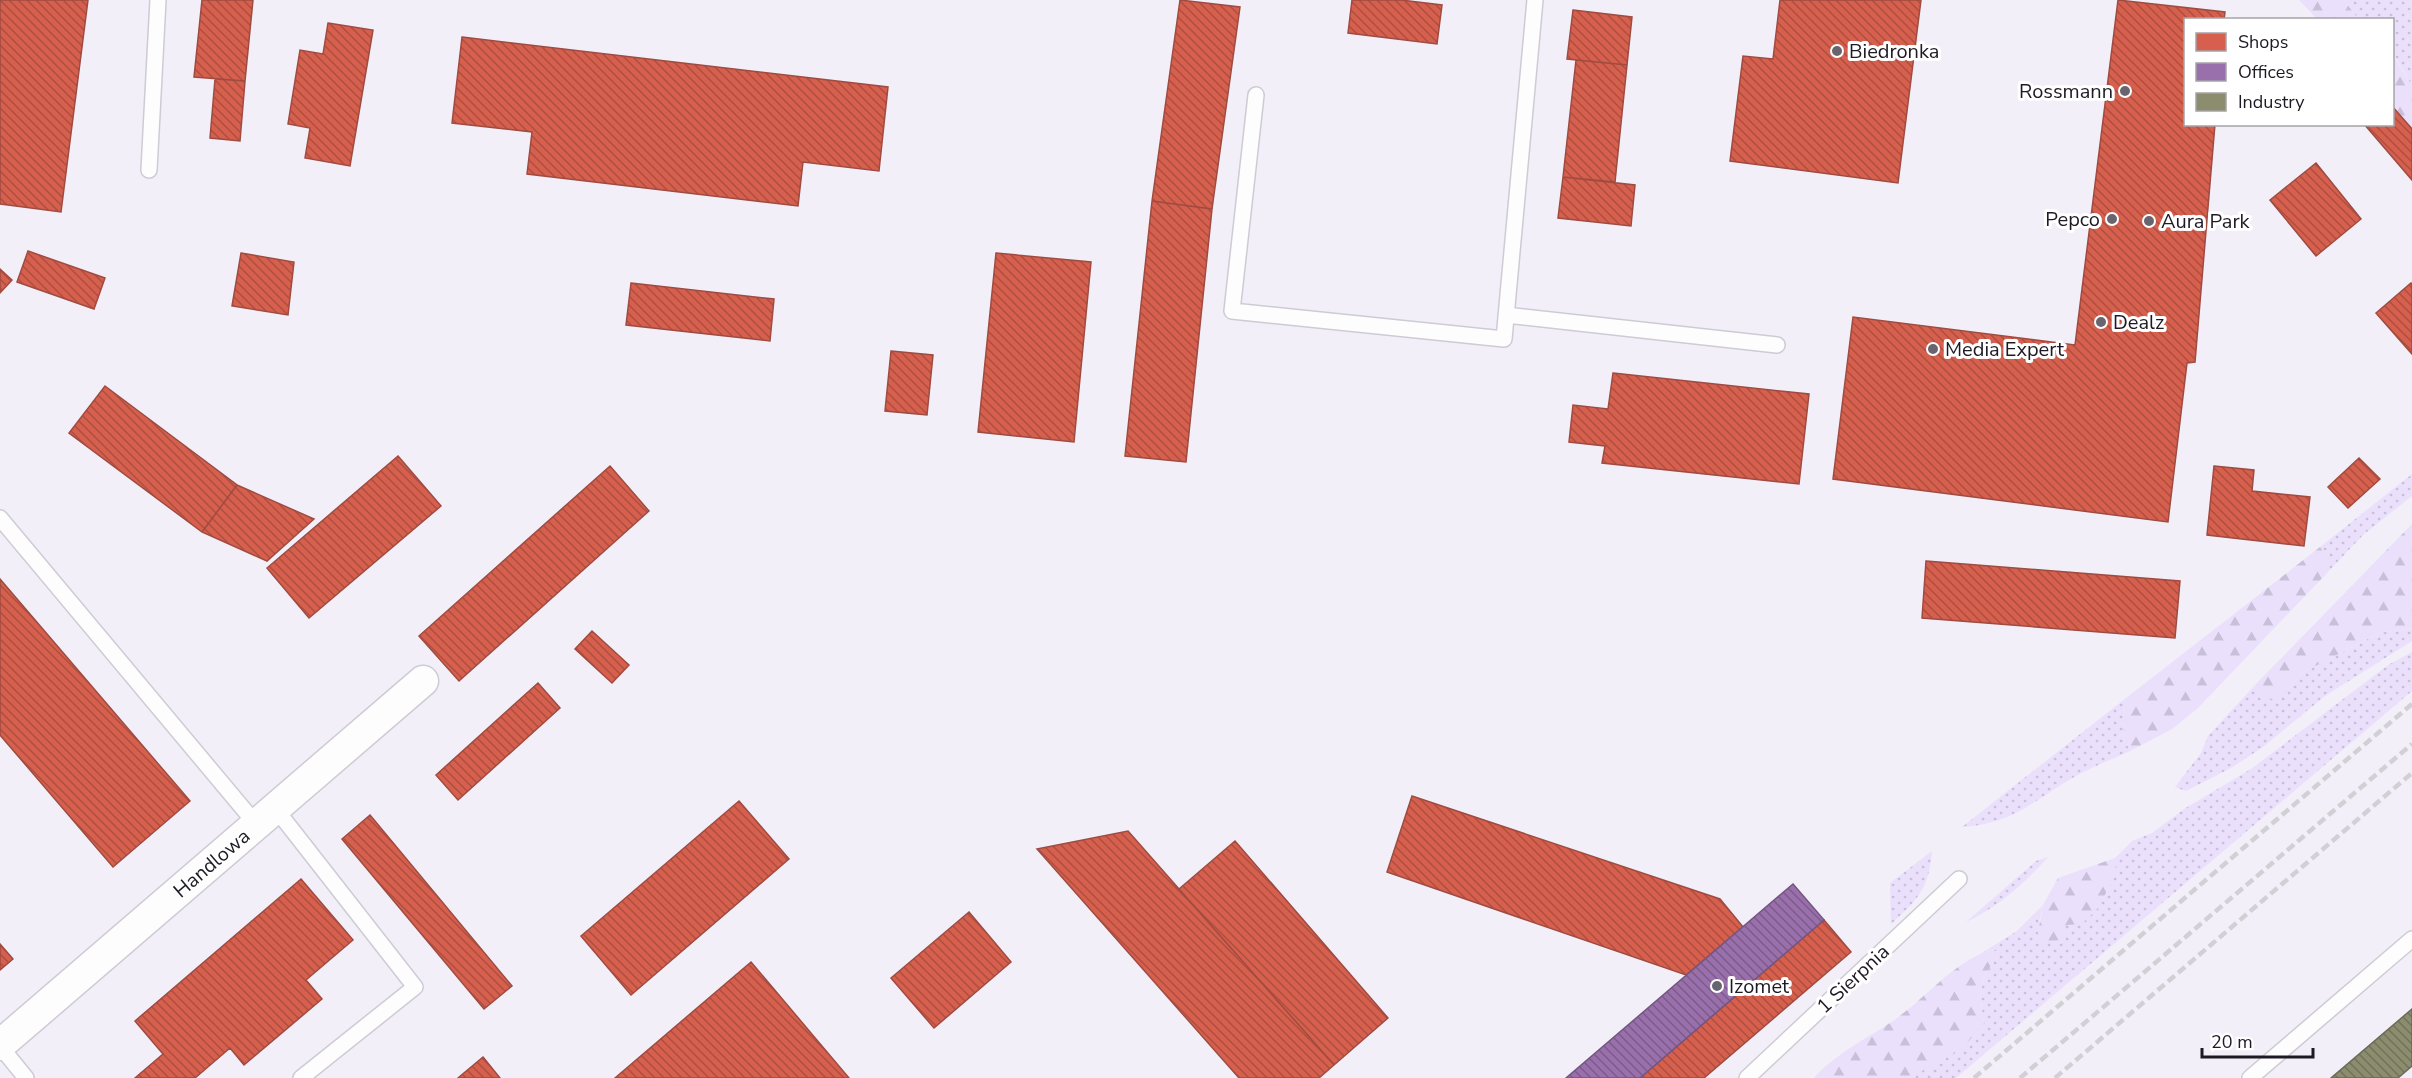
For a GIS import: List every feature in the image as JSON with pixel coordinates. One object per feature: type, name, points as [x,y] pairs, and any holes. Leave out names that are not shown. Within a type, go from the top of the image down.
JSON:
[{"type":"street","name":"Handlowa","points":[[0,1045],[423,681]]},
{"type":"lane","points":[[148,170],[158,0]]},
{"type":"lane","points":[[1257,95],[1232,311],[1504,339],[1535,0]]},
{"type":"lane","points":[[1506,315],[1777,345]]},
{"type":"lane","points":[[0,518],[415,987],[301,1078]]},
{"type":"lane","name":"1 Sierpnia","points":[[1748,1078],[1959,879]]},
{"type":"lane","points":[[2250,1078],[2412,939]]},
{"type":"lane","points":[[0,1045],[26,1078]]},
{"type":"green space","points":[[2299,0],[2344,0],[2357,18],[2316,18]]},
{"type":"green space","points":[[2344,0],[2412,0],[2412,86],[2394,55],[2394,18],[2357,18]]},
{"type":"green space","points":[[2394,56],[2412,86],[2412,129],[2394,107]]},
{"type":"green space","points":[[2412,474],[2412,496],[2363,535],[2327,573],[2327,557],[2320,547]]},
{"type":"green space","points":[[2412,524],[2412,628],[2379,633],[2300,674],[2290,688],[2274,699],[2258,697],[2254,686]]},
{"type":"green space","points":[[2320,547],[2327,557],[2327,573],[2197,709],[2172,729],[2132,750],[2125,744],[2123,721],[2126,698]]},
{"type":"green space","points":[[2412,628],[2412,641],[2325,696],[2263,747],[2231,768],[2186,791],[2175,787],[2201,753],[2208,736],[2254,686],[2259,697],[2290,688],[2300,674],[2379,633]]},
{"type":"green space","points":[[2412,652],[2412,691],[1956,1078],[1909,1078],[1984,1023],[1981,1001],[1982,985],[1988,970],[2001,952],[1990,950],[1980,954],[2017,931],[2043,905],[2039,922],[2067,925],[2087,916],[2108,890],[2115,858],[2132,841],[2152,833],[2184,809],[2251,769],[2388,665]]},
{"type":"green space","points":[[2126,698],[2123,721],[2125,744],[2132,750],[2074,777],[2009,816],[1980,825],[1962,827]]},
{"type":"green space","points":[[1932,851],[1925,884],[1915,900],[1891,924],[1890,883]]},
{"type":"green space","points":[[2048,857],[2010,894],[1966,922],[2036,861]]},
{"type":"green space","points":[[2115,858],[2116,874],[2098,908],[2082,924],[2066,925],[2061,940],[2036,944],[2043,905],[2058,878]]},
{"type":"green space","points":[[1990,950],[2001,952],[1988,970],[1982,985],[1981,1001],[1984,1023],[1962,1049],[1909,1078],[1814,1078],[1841,1054],[1905,1012],[1963,964]]},
{"type":"building: Shops","points":[[0,0],[88,0],[61,212],[0,204]]},
{"type":"building: Shops","points":[[202,0],[253,0],[245,81],[194,77]]},
{"type":"building: Shops","points":[[1180,0],[1240,7],[1212,209],[1152,201]]},
{"type":"building: Shops","points":[[1352,0],[1401,0],[1442,5],[1437,44],[1348,33]]},
{"type":"building: Shops","points":[[1780,0],[1921,0],[1898,183],[1730,161],[1743,56],[1773,59]]},
{"type":"building: Shops","name":"Aura Park","points":[[2118,0],[2225,12],[2224,18],[2184,18],[2184,126],[2215,126],[2195,362],[2187,363],[2168,522],[1833,479],[1853,317],[2075,345]]},
{"type":"building: Shops","points":[[1573,10],[1632,17],[1627,65],[1567,59]]},
{"type":"building: Shops","points":[[328,23],[373,30],[350,166],[305,158],[310,128],[288,124],[300,50],[323,54]]},
{"type":"building: Shops","points":[[462,37],[888,87],[879,171],[803,162],[798,206],[527,174],[532,132],[452,123]]},
{"type":"building: Shops","points":[[1576,60],[1627,65],[1615,182],[1563,177]]},
{"type":"building: Shops","points":[[215,79],[245,81],[240,141],[210,138]]},
{"type":"building: Shops","points":[[2394,108],[2412,129],[2412,180],[2366,126],[2394,126]]},
{"type":"building: Shops","points":[[2316,163],[2361,219],[2316,256],[2270,200]]},
{"type":"building: Shops","points":[[1563,177],[1635,185],[1631,226],[1558,218]]},
{"type":"building: Shops","points":[[1152,201],[1212,209],[1186,462],[1125,456]]},
{"type":"building: Shops","points":[[28,251],[105,278],[94,309],[17,282]]},
{"type":"building: Shops","points":[[241,253],[294,262],[288,315],[232,306]]},
{"type":"building: Shops","points":[[996,253],[1091,262],[1074,442],[978,432]]},
{"type":"building: Shops","points":[[0,269],[12,280],[0,293]]},
{"type":"building: Shops","points":[[631,283],[774,299],[770,341],[626,325]]},
{"type":"building: Shops","points":[[2411,283],[2412,285],[2412,354],[2376,313]]},
{"type":"building: Shops","points":[[891,351],[933,355],[927,415],[885,411]]},
{"type":"building: Shops","points":[[1613,373],[1809,394],[1799,484],[1602,463],[1605,446],[1569,442],[1573,405],[1608,409]]},
{"type":"building: Shops","points":[[105,386],[237,485],[202,532],[69,433]]},
{"type":"building: Shops","points":[[398,456],[441,506],[309,618],[267,568]]},
{"type":"building: Shops","points":[[2359,458],[2380,479],[2348,508],[2328,487]]},
{"type":"building: Shops","points":[[610,466],[649,511],[459,681],[419,636]]},
{"type":"building: Shops","points":[[2214,466],[2254,470],[2252,491],[2310,497],[2304,546],[2207,535]]},
{"type":"building: Shops","points":[[237,485],[314,519],[267,561],[202,532]]},
{"type":"building: Shops","points":[[1926,561],[2180,581],[2175,638],[1922,618]]},
{"type":"building: Shops","points":[[0,579],[190,801],[113,867],[0,735]]},
{"type":"building: Shops","points":[[592,631],[629,665],[612,683],[575,649]]},
{"type":"building: Shops","points":[[538,683],[560,708],[458,800],[436,775]]},
{"type":"building: Shops","points":[[1412,796],[1720,899],[1743,927],[1686,975],[1387,872]]},
{"type":"building: Shops","points":[[739,801],[789,859],[631,995],[581,936]]},
{"type":"building: Shops","points":[[370,815],[512,986],[484,1009],[342,839]]},
{"type":"building: Shops","points":[[1128,831],[1334,1065],[1319,1078],[1239,1078],[1037,849]]},
{"type":"building: Shops","points":[[1235,841],[1388,1018],[1334,1065],[1179,889]]},
{"type":"building: Shops","points":[[301,879],[353,940],[306,980],[322,999],[244,1065],[230,1048],[195,1078],[135,1078],[163,1054],[135,1021]]},
{"type":"building: Shops","points":[[969,912],[1011,962],[934,1028],[891,978]]},
{"type":"building: Shops","points":[[1824,920],[1851,952],[1704,1078],[1640,1078]]},
{"type":"building: Shops","points":[[0,944],[13,959],[0,970]]},
{"type":"building: Shops","points":[[751,962],[849,1078],[615,1078]]},
{"type":"building: Shops","points":[[483,1057],[500,1078],[458,1078]]},
{"type":"building: Offices","points":[[1793,884],[1824,920],[1640,1078],[1566,1078]]},
{"type":"building: Industry","points":[[2412,1009],[2412,1066],[2398,1078],[2331,1078]]},
{"type":"railway","points":[[1974,1078],[2412,704]]},
{"type":"railway","points":[[2020,1078],[2412,744]]},
{"type":"railway","points":[[2055,1078],[2412,773]]},
{"type":"place","name":"Biedronka","points":[[1837,51]]},
{"type":"place","name":"Rossmann","points":[[2125,91]]},
{"type":"place","name":"Pepco","points":[[2112,219]]},
{"type":"place","name":"Aura Park","points":[[2149,221]]},
{"type":"place","name":"Dealz","points":[[2101,322]]},
{"type":"place","name":"Media Expert","points":[[1933,349]]},
{"type":"place","name":"Izomet","points":[[1717,986]]}]
